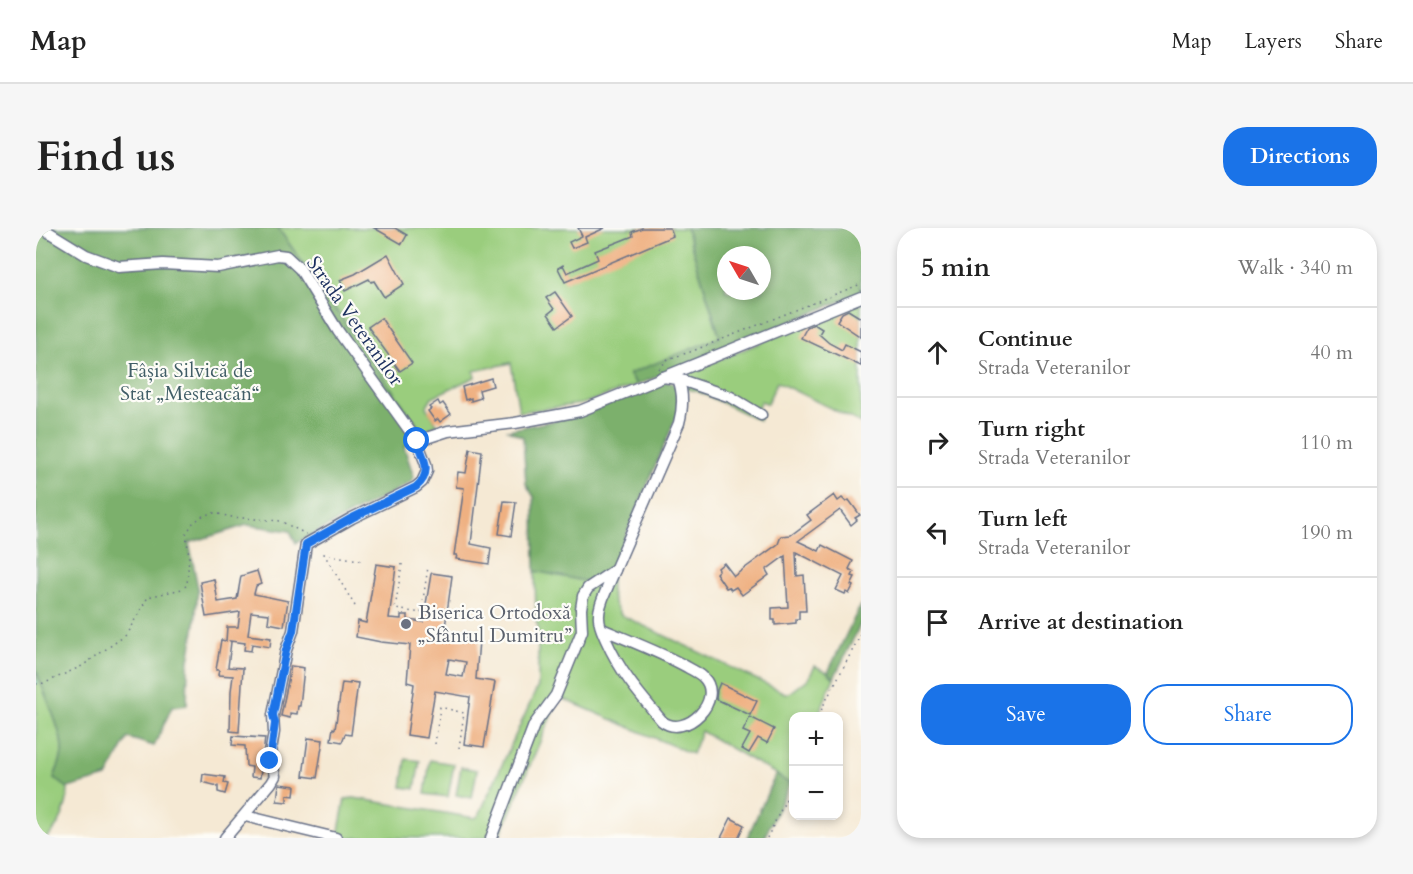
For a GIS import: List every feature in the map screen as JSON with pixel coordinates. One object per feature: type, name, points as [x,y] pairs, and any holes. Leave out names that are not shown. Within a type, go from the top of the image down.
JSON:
[{"type":"street","name":"Strada Veteranilor","points":[[42,228],[86,255],[119,267],[163,264],[218,267],[278,255],[286,256],[300,268],[338,331],[417,441],[427,471],[422,482],[416,487],[311,541]]},
{"type":"street","points":[[417,441],[448,432],[580,411],[861,297]]},
{"type":"street","points":[[662,377],[731,397],[761,415]]},
{"type":"street","points":[[602,629],[675,660],[703,676],[710,692],[704,709],[685,724],[674,727],[668,725],[634,689],[617,665],[602,629],[599,612],[679,423],[683,398],[678,380]]},
{"type":"street","points":[[225,838],[231,828],[245,816],[272,783],[275,776],[270,756],[274,732],[273,715],[311,541]]},
{"type":"street","points":[[491,838],[534,725],[556,695],[582,631],[583,596],[588,588],[615,570]]},
{"type":"street","points":[[245,816],[336,838]]},
{"type":"path","points":[[647,384],[668,358],[700,348],[861,284]]},
{"type":"path","points":[[36,684],[82,666],[126,635],[148,597],[182,590],[187,585],[189,556],[186,534],[193,523],[204,515],[214,513],[232,518],[280,521],[311,541]]},
{"type":"path","points":[[355,606],[324,554],[364,561]]},
{"type":"path","points":[[402,564],[395,609],[421,613],[428,567]]},
{"type":"path","points":[[821,712],[861,633]]},
{"type":"path","points":[[435,744],[440,707],[464,713],[459,748]]},
{"type":"path","points":[[767,838],[789,793]]},
{"type":"green space","name":"Fâșia Silvică de Stat „Mesteacăn“","points":[[36,228],[278,228],[422,432],[404,447],[414,477],[410,483],[296,543],[290,531],[247,525],[189,543],[198,588],[188,667],[187,705],[172,707],[154,746],[128,738],[107,777],[68,788],[54,778],[61,758],[61,743],[56,722],[36,669]]},
{"type":"green space","points":[[278,228],[686,228],[720,338],[629,374],[637,385],[582,404],[519,412],[511,363],[474,371],[475,377],[432,397],[426,407],[438,425],[422,432]]},
{"type":"green space","points":[[686,228],[861,228],[861,293],[637,385],[629,374],[720,337]]},
{"type":"green space","points":[[861,301],[861,423],[777,382],[767,404],[761,401],[757,409],[763,412],[759,420],[697,391],[686,389],[682,375]]},
{"type":"green space","points":[[661,382],[671,382],[678,389],[678,413],[612,568],[589,582],[535,571],[534,497],[526,484],[523,437],[508,430],[582,415]]},
{"type":"green space","points":[[612,568],[611,592],[621,615],[785,693],[790,693],[808,679],[815,666],[828,672],[834,678],[820,712],[789,712],[789,783],[701,731],[692,754],[559,697],[499,838],[350,838],[338,836],[345,799],[354,798],[475,818],[479,815],[538,686],[535,571],[589,582]]},
{"type":"green space","points":[[861,604],[861,623],[834,678],[828,672]]},
{"type":"green space","points":[[36,669],[56,722],[61,743],[61,758],[54,778],[68,788],[67,802],[62,815],[56,828],[47,838],[36,838]]},
{"type":"green space","points":[[406,759],[420,761],[415,789],[402,787]]},
{"type":"green space","points":[[430,760],[454,764],[448,797],[425,794]]},
{"type":"green space","points":[[461,767],[477,770],[472,798],[456,795]]},
{"type":"green space","points":[[776,774],[789,783],[789,786],[764,838],[747,838]]},
{"type":"building","points":[[374,228],[395,228],[407,235],[402,244]]},
{"type":"building","points":[[578,228],[605,228],[585,237],[587,242],[572,248],[569,242],[582,236]]},
{"type":"building","points":[[642,228],[670,228],[673,236],[565,282],[558,268],[563,265],[567,273],[598,259],[595,251],[633,236],[632,232]]},
{"type":"building","points":[[388,254],[404,284],[384,297],[374,281],[371,282],[369,279],[345,291],[340,280],[355,274]]},
{"type":"building","points":[[555,292],[572,316],[557,327],[548,314],[554,309],[546,298]]},
{"type":"building","points":[[848,310],[861,318],[861,337],[837,321],[842,313]]},
{"type":"building","points":[[381,318],[412,363],[400,371],[368,327]]},
{"type":"building","points":[[814,324],[822,329],[819,334],[829,343],[842,350],[845,344],[861,352],[861,366],[801,338],[807,327]]},
{"type":"building","points":[[491,378],[493,386],[479,390],[481,398],[465,400],[462,387]]},
{"type":"building","points":[[438,401],[440,405],[443,403],[451,414],[440,422],[438,419],[435,421],[428,411],[431,409],[429,407]]},
{"type":"building","points":[[470,449],[482,451],[471,544],[491,548],[489,564],[456,559],[457,555],[454,555],[464,488],[456,487],[458,472],[466,473]]},
{"type":"building","points":[[834,495],[838,501],[842,498],[846,502],[849,500],[860,515],[855,518],[857,520],[851,525],[840,510],[798,541],[819,551],[822,545],[853,561],[849,569],[854,572],[852,576],[855,577],[851,585],[853,586],[849,594],[836,590],[843,576],[796,552],[797,576],[804,575],[806,611],[799,611],[799,619],[796,619],[796,623],[775,625],[775,620],[772,620],[772,608],[788,607],[785,556],[766,570],[769,575],[742,595],[736,587],[731,590],[729,587],[726,588],[716,573],[718,568],[724,563],[734,576],[778,544],[781,536],[791,535],[811,520],[807,515]]},
{"type":"building","points":[[504,501],[516,502],[511,536],[499,534]]},
{"type":"building","points":[[376,564],[396,567],[389,618],[401,619],[401,615],[408,615],[408,620],[423,622],[431,574],[452,576],[444,635],[479,640],[476,679],[495,682],[484,747],[464,744],[470,697],[435,691],[427,738],[407,735],[414,684],[407,682],[410,645],[356,637],[358,621],[366,623]],"holes":[[[449,659],[466,662],[463,677],[446,674]]]},
{"type":"building","points":[[257,571],[261,584],[256,586],[254,594],[288,601],[284,626],[268,623],[269,614],[251,612],[248,635],[271,638],[270,647],[252,644],[251,651],[244,650],[245,643],[230,641],[228,667],[243,668],[239,732],[230,731],[233,676],[218,675],[219,670],[216,670],[221,640],[226,641],[227,627],[238,627],[240,612],[206,617],[200,582],[214,579],[218,602],[237,599],[241,576]]},
{"type":"building","points":[[291,666],[304,668],[300,706],[298,706],[297,714],[290,713],[290,718],[281,716]]},
{"type":"building","points":[[350,682],[358,683],[351,735],[345,734],[342,742],[331,740],[333,728],[335,729],[342,683],[350,684]]},
{"type":"building","points":[[720,683],[757,701],[750,715],[716,699]]},
{"type":"building","points":[[750,717],[774,729],[767,743],[758,738],[749,753],[742,749],[750,734],[743,731]]},
{"type":"building","points":[[233,736],[265,738],[260,778],[251,777],[252,767],[246,766],[245,746],[232,745]]},
{"type":"building","points":[[308,738],[323,740],[317,778],[303,776]]},
{"type":"building","points":[[203,774],[225,777],[224,783],[228,784],[225,794],[218,792],[218,786],[202,782]]},
{"type":"building","points":[[279,784],[295,786],[294,796],[287,795],[287,802],[277,801]]},
{"type":"building","points":[[731,818],[744,825],[738,838],[721,838]]},
{"type":"place","name":"Biserica Ortodoxă „Sfântul Dumitru”","points":[[406,624]]},
{"type":"route","points":[[270,761],[275,723],[273,715],[286,650],[293,631],[306,544],[422,482],[427,471],[417,441]]}]
